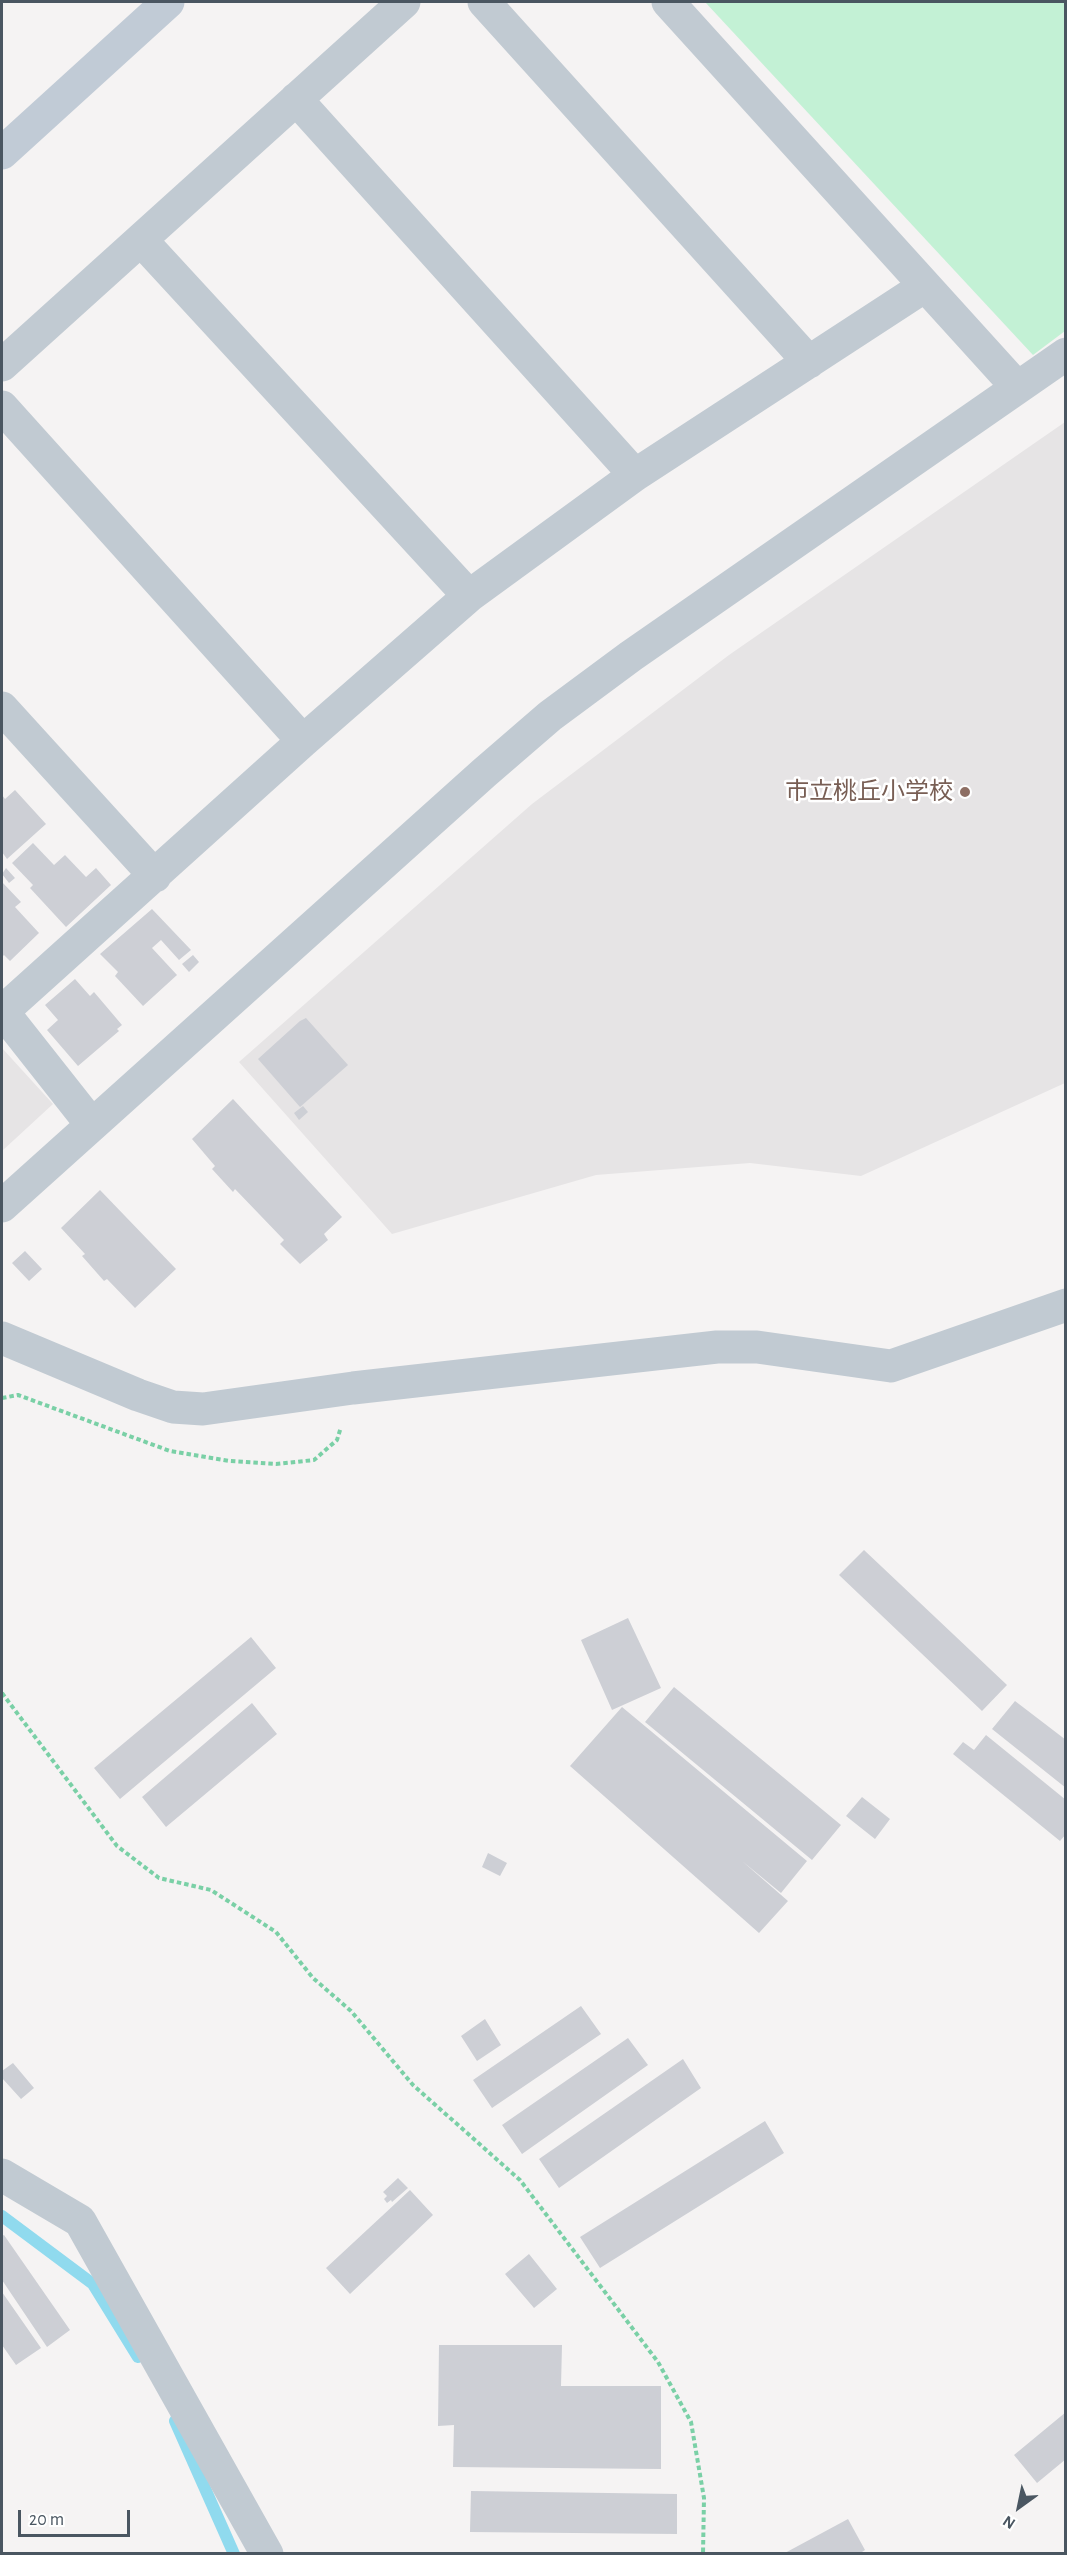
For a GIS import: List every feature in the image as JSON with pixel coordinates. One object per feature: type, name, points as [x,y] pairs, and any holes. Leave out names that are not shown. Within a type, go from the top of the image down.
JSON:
[{"type":"main road","points":[[2,153],[168,2]]},
{"type":"street","points":[[2,365],[404,2]]},
{"type":"street","points":[[484,2],[809,362]]},
{"type":"street","points":[[668,2],[1017,387]]},
{"type":"street","points":[[296,99],[635,475]]},
{"type":"street","points":[[141,240],[469,596]]},
{"type":"street","points":[[92,1125],[2,1011],[303,741],[469,596],[635,475],[925,286]]},
{"type":"street","points":[[2,1206],[550,716],[631,656],[1065,354]]},
{"type":"street","points":[[2,407],[303,741]]},
{"type":"street","points":[[2,708],[154,876]]},
{"type":"street","points":[[2,1338],[138,1395],[173,1407],[202,1409],[353,1388],[717,1347],[757,1347],[891,1366],[1065,1305]]},
{"type":"street","points":[[2,2175],[80,2221],[267,2553]]},
{"type":"path","points":[[2,1693],[117,1846],[159,1878],[211,1890],[276,1932],[313,1978],[351,2011],[413,2085],[520,2180],[658,2362],[691,2422],[704,2498],[703,2553]]},
{"type":"shaded area","points":[[1065,422],[1065,1083],[861,1176],[750,1163],[596,1175],[392,1234],[239,1062],[532,804],[729,655]]},
{"type":"shaded area","points":[[2,1048],[53,1104],[2,1151]]},
{"type":"green space","points":[[705,2],[1065,2],[1065,331],[1033,355]]},
{"type":"building","points":[[15,790],[46,824],[7,859],[2,852],[2,795],[5,799]]},
{"type":"building","points":[[33,843],[54,865],[65,855],[86,877],[96,868],[111,885],[66,927],[30,888],[33,885],[12,863]]},
{"type":"building","points":[[6,868],[15,878],[9,883],[2,874]]},
{"type":"building","points":[[2,882],[21,902],[15,907],[39,933],[10,961],[4,955],[2,957]]},
{"type":"building","points":[[152,909],[191,950],[179,960],[161,940],[152,948],[177,975],[143,1006],[115,976],[118,972],[100,954]]},
{"type":"building","points":[[193,955],[199,962],[189,972],[182,964]]},
{"type":"building","points":[[75,979],[90,996],[94,992],[122,1025],[117,1029],[119,1031],[78,1066],[47,1030],[58,1020],[45,1005]]},
{"type":"building","points":[[306,1018],[348,1065],[300,1107],[258,1059]]},
{"type":"building","points":[[233,1099],[342,1217],[324,1234],[328,1240],[300,1264],[280,1244],[284,1240],[235,1189],[233,1192],[212,1169],[215,1166],[192,1139]]},
{"type":"building","points":[[303,1106],[308,1112],[299,1120],[294,1113]]},
{"type":"building","points":[[100,1190],[176,1269],[135,1308],[107,1279],[104,1281],[82,1256],[85,1254],[61,1228]]},
{"type":"building","points":[[25,1251],[42,1269],[29,1281],[12,1263]]},
{"type":"building","points":[[864,1550],[1007,1685],[982,1711],[839,1575]]},
{"type":"building","points":[[628,1618],[661,1688],[612,1710],[581,1640]]},
{"type":"building","points":[[251,1637],[276,1668],[120,1799],[94,1768]]},
{"type":"building","points":[[674,1687],[841,1825],[812,1860],[645,1722]]},
{"type":"building","points":[[1015,1701],[1066,1740],[1066,1788],[992,1729]]},
{"type":"building","points":[[252,1703],[277,1734],[166,1827],[142,1797]]},
{"type":"building","points":[[622,1707],[807,1861],[781,1893],[742,1861],[788,1901],[759,1933],[570,1766]]},
{"type":"building","points":[[986,1735],[1066,1800],[1066,1834],[1060,1841],[953,1754],[963,1742],[974,1750]]},
{"type":"building","points":[[862,1797],[890,1819],[875,1839],[846,1816]]},
{"type":"building","points":[[488,1853],[507,1863],[500,1876],[482,1867]]},
{"type":"building","points":[[581,2006],[601,2034],[492,2108],[473,2080]]},
{"type":"building","points":[[485,2019],[501,2045],[477,2061],[461,2036]]},
{"type":"building","points":[[628,2038],[648,2065],[522,2154],[502,2125]]},
{"type":"building","points":[[683,2059],[701,2088],[559,2188],[539,2159]]},
{"type":"building","points":[[13,2063],[34,2088],[21,2099],[2,2078],[2,2071]]},
{"type":"building","points":[[765,2121],[784,2153],[600,2268],[580,2237]]},
{"type":"building","points":[[398,2178],[408,2188],[392,2202],[391,2200],[387,2203],[384,2199],[387,2196],[383,2192]]},
{"type":"building","points":[[410,2190],[433,2215],[350,2294],[326,2268]]},
{"type":"building","points":[[4,2235],[70,2330],[47,2347],[2,2280],[2,2236]]},
{"type":"building","points":[[529,2254],[557,2289],[534,2308],[505,2274]]},
{"type":"building","points":[[2,2292],[41,2348],[16,2365],[2,2345]]},
{"type":"building","points":[[439,2345],[562,2345],[561,2386],[661,2386],[661,2469],[453,2467],[454,2425],[438,2426]]},
{"type":"building","points":[[1066,2412],[1066,2459],[1037,2483],[1014,2455]]},
{"type":"building","points":[[471,2491],[677,2494],[677,2534],[470,2532]]},
{"type":"building","points":[[848,2519],[865,2550],[859,2554],[783,2554]]},
{"type":"waterway","points":[[2,2216],[93,2284],[138,2357]]},
{"type":"waterway","points":[[175,2421],[234,2554]]},
{"type":"place","name":"市立桃丘小学校","points":[[965,792]]}]
